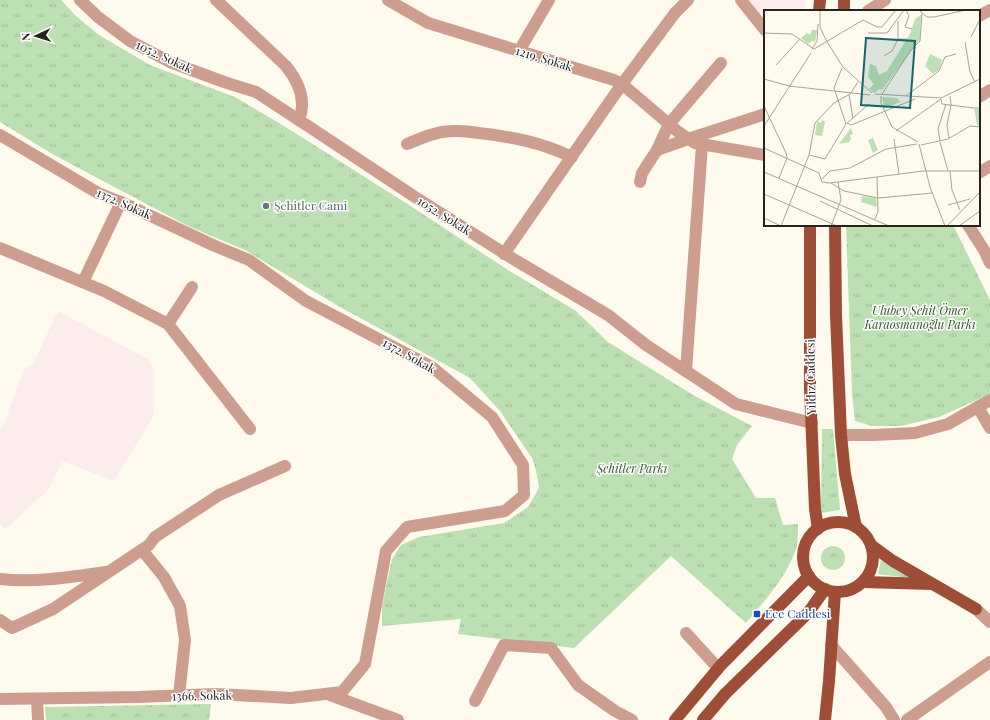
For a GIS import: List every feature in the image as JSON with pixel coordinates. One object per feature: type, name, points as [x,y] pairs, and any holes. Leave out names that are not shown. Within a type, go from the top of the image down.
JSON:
[{"type":"main road","points":[[819,10],[820,0]]},
{"type":"main road","name":"Yıldız Caddesi","points":[[810,226],[810,381],[815,509],[818,529]]},
{"type":"main road","points":[[835,226],[836,315],[841,434],[845,474],[856,527]]},
{"type":"main road","points":[[836,522],[846,523],[856,527],[865,534],[871,545],[873,555],[869,574],[863,582],[845,592],[830,591],[816,584],[809,576],[805,566],[804,556],[810,536],[827,524],[836,522]]},
{"type":"main road","points":[[871,545],[893,561],[976,608]]},
{"type":"main road","points":[[675,720],[718,668],[809,576]]},
{"type":"main road","points":[[863,582],[933,584]]},
{"type":"main road","points":[[825,720],[831,645],[830,591]]},
{"type":"main road","points":[[703,720],[725,694],[830,591]]},
{"type":"street","name":"1052. Sokak","points":[[80,0],[98,17],[130,41],[170,62],[256,92],[414,197],[504,254],[608,315],[646,345],[736,404],[812,423]]},
{"type":"street","points":[[216,0],[291,72],[298,85],[302,100],[302,111],[299,120]]},
{"type":"street","name":"1219. Sokak","points":[[388,0],[428,23],[614,80],[622,84],[677,131],[695,143],[764,155]]},
{"type":"street","points":[[519,51],[549,0]]},
{"type":"street","points":[[504,254],[622,84],[675,13],[688,0]]},
{"type":"street","points":[[741,0],[764,29]]},
{"type":"street","points":[[863,0],[867,10]]},
{"type":"street","points":[[869,10],[885,0]]},
{"type":"street","points":[[980,15],[990,10]]},
{"type":"street","points":[[640,182],[642,173],[657,150],[670,124],[721,63]]},
{"type":"street","points":[[980,96],[990,90]]},
{"type":"street","points":[[657,150],[764,114]]},
{"type":"street","points":[[407,144],[422,137],[438,133],[467,131],[518,138],[554,149],[572,157]]},
{"type":"street","name":"1372. Sokak","points":[[0,135],[98,193],[249,260],[306,301],[432,367],[492,417],[523,465],[524,495],[505,511],[407,527],[386,551],[365,664],[342,692],[326,694]]},
{"type":"street","points":[[686,372],[702,145]]},
{"type":"street","points":[[980,172],[990,166]]},
{"type":"street","points":[[83,282],[120,202]]},
{"type":"street","points":[[969,226],[987,248],[990,262]]},
{"type":"street","points":[[0,248],[104,291],[168,324],[250,429]]},
{"type":"street","points":[[168,324],[192,288]]},
{"type":"street","points":[[841,434],[874,435],[915,433],[948,424],[990,400]]},
{"type":"street","points":[[978,407],[990,428]]},
{"type":"street","points":[[0,620],[12,628],[53,608],[142,550],[156,537],[219,495],[285,466]]},
{"type":"street","points":[[142,550],[164,577],[180,606],[185,640],[179,696]]},
{"type":"street","points":[[0,579],[15,581],[56,579],[109,572]]},
{"type":"street","points":[[976,608],[990,622]]},
{"type":"street","points":[[686,633],[718,668]]},
{"type":"street","points":[[475,701],[504,645],[551,648],[578,685],[615,711],[632,720]]},
{"type":"street","points":[[831,645],[886,707],[894,720]]},
{"type":"street","points":[[908,720],[990,662]]},
{"type":"street","name":"1366. Sokak","points":[[0,699],[216,694],[291,698],[326,694],[398,720]]},
{"type":"street","points":[[37,699],[38,720]]},
{"type":"shaded area","points":[[748,0],[805,0],[805,10],[764,10],[764,21]]},
{"type":"shaded area","points":[[58,311],[149,360],[154,372],[153,417],[114,481],[62,461],[49,489],[5,529],[0,524],[0,428],[4,423],[25,368],[33,365]]},
{"type":"green space","name":"Şehitler Parkı","points":[[0,0],[61,0],[76,16],[99,35],[150,65],[235,97],[284,126],[406,203],[508,270],[576,311],[608,342],[693,395],[752,426],[737,445],[732,459],[756,498],[775,498],[783,525],[798,524],[797,546],[793,557],[782,577],[768,596],[746,623],[671,556],[574,648],[458,634],[461,619],[382,626],[382,606],[392,559],[401,545],[419,537],[504,523],[528,507],[539,488],[532,458],[500,411],[470,378],[340,307],[245,250],[188,226],[54,155],[0,122]]},
{"type":"green space","name":"Ulubey Şehit Ömer Karaosmanoğlu Parkı","points":[[846,226],[953,226],[990,300],[990,394],[939,417],[901,426],[872,426],[855,421],[852,394]]},
{"type":"green space","points":[[822,429],[833,429],[840,510],[821,513]]},
{"type":"green space","points":[[833,546],[841,550],[845,558],[841,566],[833,570],[825,566],[821,558],[825,550]]},
{"type":"green space","points":[[881,560],[917,579],[878,574]]},
{"type":"green space","points":[[211,704],[209,720],[46,720],[45,707]]},
{"type":"place","name":"Şehitler Cami","points":[[266,206]]},
{"type":"place","name":"Ece Caddesi","points":[[757,614]]}]
